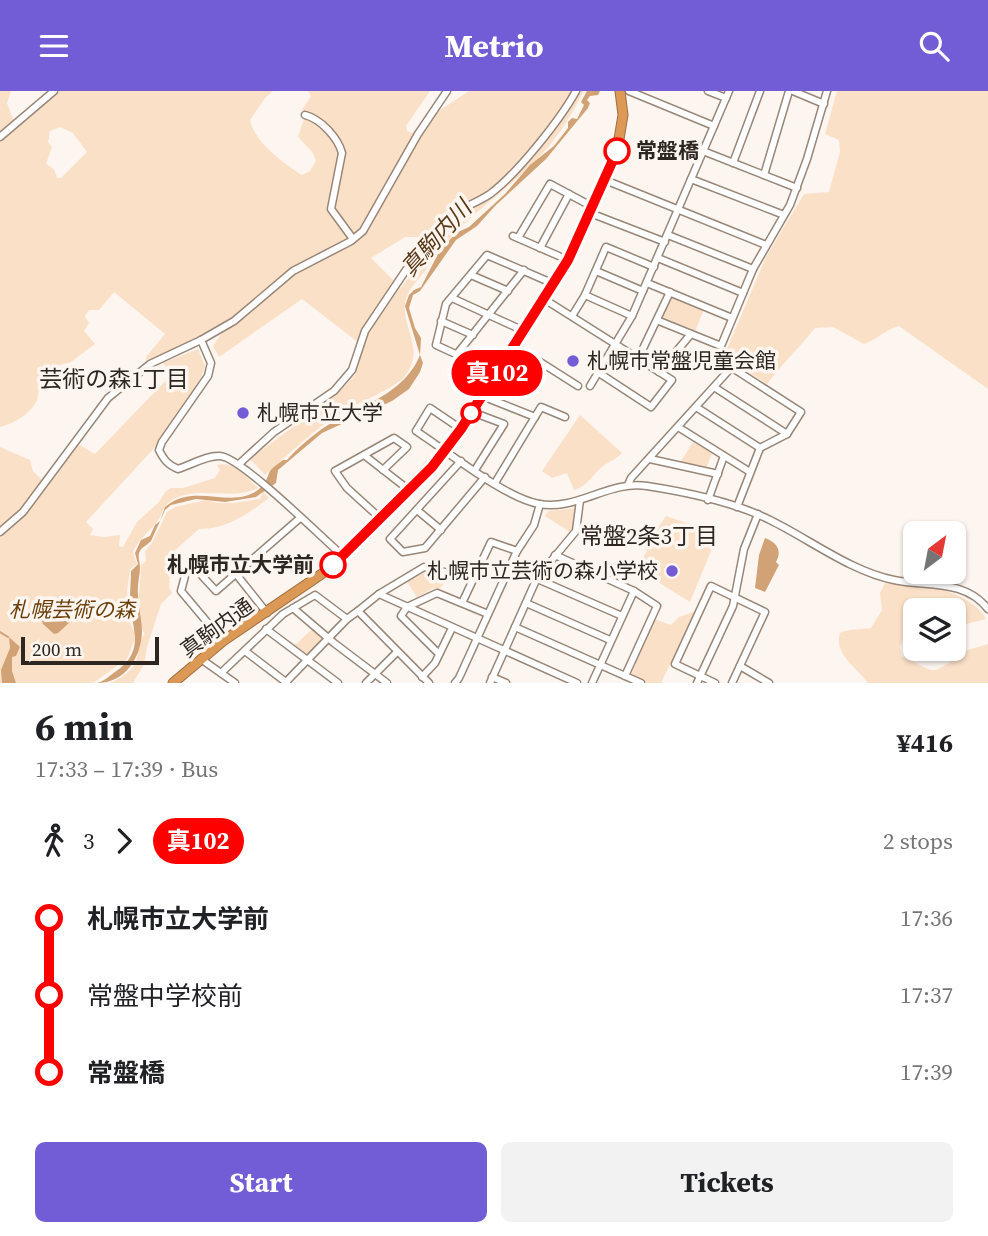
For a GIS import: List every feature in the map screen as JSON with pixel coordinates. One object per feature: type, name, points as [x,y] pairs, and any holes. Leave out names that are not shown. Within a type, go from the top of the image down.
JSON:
[{"type":"highway","name":"真駒内通","points":[[173,683],[223,641],[311,583],[343,556],[409,490],[461,429],[568,260],[605,180],[622,132],[620,91]]},
{"type":"street","points":[[0,137],[54,91]]},
{"type":"street","points":[[0,532],[23,512],[108,398],[150,364],[201,340],[233,321],[293,271],[363,231],[418,134],[447,91]]},
{"type":"street","points":[[239,464],[274,432],[334,391],[352,370],[365,331],[414,258],[422,254],[447,218],[490,194],[506,178],[554,124],[576,91]]},
{"type":"street","points":[[629,91],[714,126]]},
{"type":"street","points":[[590,386],[632,316],[727,95],[708,91]]},
{"type":"street","points":[[733,163],[760,91]]},
{"type":"street","points":[[764,175],[791,91],[824,104]]},
{"type":"street","points":[[659,321],[721,346],[753,269],[797,188],[827,91]]},
{"type":"street","points":[[305,115],[322,124],[340,145],[342,153],[331,209],[353,239]]},
{"type":"street","points":[[703,151],[797,188]]},
{"type":"street","points":[[691,179],[784,215]]},
{"type":"street","points":[[605,180],[766,245]]},
{"type":"street","points":[[568,260],[515,237],[551,184],[591,210],[665,243]]},
{"type":"street","points":[[540,248],[569,194]]},
{"type":"street","points":[[668,235],[753,269]]},
{"type":"street","points":[[572,316],[585,295],[606,247],[654,267]]},
{"type":"street","points":[[497,373],[436,345],[446,304],[487,255],[554,284]]},
{"type":"street","points":[[658,258],[743,293]]},
{"type":"street","points":[[457,354],[524,270]]},
{"type":"street","points":[[596,271],[643,291]]},
{"type":"street","points":[[471,275],[508,291]]},
{"type":"street","points":[[647,283],[732,317]]},
{"type":"street","points":[[638,359],[659,321],[670,292]]},
{"type":"street","points":[[585,295],[632,316]]},
{"type":"street","points":[[453,298],[523,331]]},
{"type":"street","points":[[544,299],[672,380],[651,407],[599,373]]},
{"type":"street","points":[[441,321],[473,335]]},
{"type":"street","points":[[659,372],[691,334]]},
{"type":"street","points":[[201,340],[211,363],[208,376],[159,450],[169,465],[178,469],[217,456],[229,458],[343,556]]},
{"type":"street","points":[[515,346],[578,386]]},
{"type":"street","points":[[628,485],[631,478],[730,369],[734,369],[801,412],[788,434],[760,448],[737,507]]},
{"type":"street","points":[[714,387],[788,434]]},
{"type":"street","points":[[482,396],[535,417]]},
{"type":"street","points":[[435,400],[416,431],[510,493],[540,504],[567,504],[628,485],[646,486],[737,507],[758,514],[865,570],[895,581],[953,587],[972,595],[988,609]]},
{"type":"street","points":[[495,483],[541,407],[565,417]]},
{"type":"street","points":[[696,407],[760,448]]},
{"type":"street","points":[[430,408],[461,429]]},
{"type":"street","points":[[472,412],[504,424],[475,470]]},
{"type":"street","points":[[678,427],[750,472]]},
{"type":"street","points":[[380,518],[347,488],[335,471],[394,438],[407,447],[383,470]]},
{"type":"street","points":[[364,455],[409,490]]},
{"type":"street","points":[[708,500],[724,456]]},
{"type":"street","points":[[650,459],[718,474]]},
{"type":"street","points":[[461,461],[390,539],[403,552],[425,548],[485,477]]},
{"type":"street","points":[[506,683],[491,680],[537,578],[576,531],[580,500]]},
{"type":"street","points":[[454,683],[459,678],[517,551],[534,525],[540,504]]},
{"type":"street","points":[[417,510],[441,530]]},
{"type":"street","points":[[699,679],[735,599],[744,549],[758,514]]},
{"type":"street","points":[[223,641],[181,591],[186,572],[193,566],[216,591],[300,518]]},
{"type":"street","points":[[462,603],[491,542],[517,551]]},
{"type":"street","points":[[555,555],[634,591],[656,606],[625,676]]},
{"type":"street","points":[[510,567],[622,616]]},
{"type":"street","points":[[245,651],[286,683],[346,619],[379,594],[424,568],[474,579]]},
{"type":"street","points":[[236,574],[267,613]]},
{"type":"street","points":[[715,683],[699,679],[675,664],[711,586],[765,612],[732,683]]},
{"type":"street","points":[[592,683],[634,591]]},
{"type":"street","points":[[439,654],[401,616],[407,607],[437,593],[488,614]]},
{"type":"street","points":[[221,673],[267,629],[292,608],[315,594],[346,619]]},
{"type":"street","points":[[379,594],[577,683]]},
{"type":"street","points":[[526,603],[610,640]]},
{"type":"street","points":[[292,608],[387,683]]},
{"type":"street","points":[[358,611],[429,683]]},
{"type":"street","points":[[515,627],[641,683]]},
{"type":"street","points":[[422,677],[436,663],[452,628]]},
{"type":"street","points":[[267,629],[338,683]]},
{"type":"street","points":[[366,683],[397,652]]},
{"type":"street","points":[[201,659],[229,681]]},
{"type":"street","points":[[740,666],[769,683]]},
{"type":"green space","points":[[0,91],[11,91],[7,103],[13,119],[24,121],[56,91],[273,91],[250,120],[263,144],[302,175],[310,171],[316,161],[313,153],[298,137],[304,119],[302,110],[311,96],[308,91],[430,91],[406,126],[407,131],[412,133],[434,114],[469,91],[584,91],[549,146],[465,223],[439,251],[429,237],[405,237],[371,258],[401,288],[417,266],[431,262],[409,291],[405,306],[413,346],[411,366],[400,381],[329,421],[265,475],[250,459],[336,395],[355,375],[363,346],[302,299],[219,357],[213,346],[221,334],[217,326],[147,363],[146,357],[165,334],[114,292],[99,310],[89,310],[85,316],[89,323],[84,331],[95,344],[71,362],[50,368],[40,377],[38,398],[31,410],[16,421],[0,427]],"holes":[[[60,127],[73,133],[87,152],[61,178],[57,178],[54,169],[46,164],[52,147],[48,142],[50,131]]]},
{"type":"green space","points":[[837,91],[988,91],[988,389],[899,326],[864,344],[833,327],[815,328],[767,384],[724,356],[766,257],[804,194],[829,192],[840,152],[839,140],[825,134]]},
{"type":"green space","points":[[672,297],[704,309],[695,332],[662,319]]},
{"type":"green space","name":"札幌芸術の森","points":[[198,349],[205,366],[201,378],[158,444],[86,522],[93,529],[90,535],[120,535],[119,546],[123,547],[137,522],[159,502],[165,492],[171,488],[183,488],[215,478],[220,470],[217,465],[235,467],[258,488],[236,493],[189,494],[178,497],[165,506],[157,522],[133,552],[137,564],[130,569],[127,591],[134,641],[127,659],[93,683],[0,683],[0,447],[30,460],[33,471],[46,484],[78,444],[95,454],[172,374],[163,363]]},
{"type":"green space","points":[[580,415],[622,453],[602,467],[583,486],[574,490],[567,473],[552,478],[542,471]]},
{"type":"green space","points":[[693,442],[712,453],[706,469],[680,463]]},
{"type":"green space","points":[[263,492],[269,498],[253,509],[228,524],[199,529],[173,552],[169,587],[172,593],[161,604],[144,664],[133,683],[111,683],[132,668],[145,634],[139,610],[141,565],[146,561],[145,551],[152,543],[167,512],[175,507],[206,500],[234,503],[260,499]]},
{"type":"green space","points":[[577,508],[573,531],[570,532],[545,516],[548,511]]},
{"type":"green space","points":[[666,516],[718,534],[690,602],[639,570],[638,565],[647,551],[644,548]]},
{"type":"green space","points":[[427,571],[443,575],[448,580],[438,590],[434,588],[417,597],[407,582]]},
{"type":"green space","points":[[896,578],[903,580],[903,585],[925,585],[963,598],[903,598],[903,640],[900,646],[903,661],[911,661],[936,670],[951,661],[966,661],[966,651],[988,644],[988,683],[868,683],[843,654],[840,633],[871,628],[882,610],[880,593],[886,581]]},
{"type":"green space","points":[[966,600],[979,610],[986,619],[966,624]]},
{"type":"green space","points":[[696,611],[661,683],[648,683],[631,675],[654,619],[671,625],[679,617]]},
{"type":"green space","points":[[312,629],[323,637],[306,655],[294,646]]},
{"type":"shaded area","points":[[587,91],[600,91],[598,95],[590,96],[587,100],[590,103],[588,108],[546,159],[477,226],[456,240],[420,291],[413,295],[409,308],[421,338],[420,355],[405,306],[409,295],[421,287],[439,252],[456,233],[469,227],[505,194],[530,165],[554,146],[568,128],[568,122],[572,118],[577,119]]},
{"type":"shaded area","points":[[420,355],[423,363],[409,389],[392,401],[322,433],[278,470],[276,483],[256,497],[225,502],[196,499],[171,505],[165,510],[151,541],[139,555],[138,591],[142,632],[135,660],[116,679],[97,683],[115,672],[131,656],[135,639],[130,598],[131,571],[138,564],[135,553],[141,540],[150,536],[160,521],[165,507],[188,496],[225,498],[249,495],[265,483],[273,468],[287,460],[317,433],[397,385],[410,372]]},
{"type":"shaded area","points":[[765,538],[778,548],[776,562],[779,565],[765,592],[755,588],[759,555]]},
{"type":"shaded area","points":[[98,597],[99,605],[95,610],[81,612],[54,634],[43,624],[37,607],[69,607]]},
{"type":"shaded area","points":[[9,637],[20,647],[16,656],[12,657],[12,671],[16,683],[2,683],[1,670],[10,648]]},
{"type":"waterway","points":[[0,632],[8,637]]},
{"type":"bus line","name":"真102","points":[[333,565],[432,467],[461,429],[568,260],[617,151]]},
{"type":"place","name":"常盤橋","points":[[617,151]]},
{"type":"place","name":"札幌市常盤児童会館","points":[[573,361]]},
{"type":"place","name":"札幌市立大学","points":[[243,413]]},
{"type":"place","name":"札幌市立大学前","points":[[333,565]]},
{"type":"place","name":"札幌市立芸術の森小学校","points":[[672,571]]},
{"type":"district","name":"芸術の森1丁目","points":[[114,379]]},
{"type":"district","name":"常盤2条3丁目","points":[[649,536]]},
{"type":"water label","name":"真駒内川","points":[[436,238]]}]
